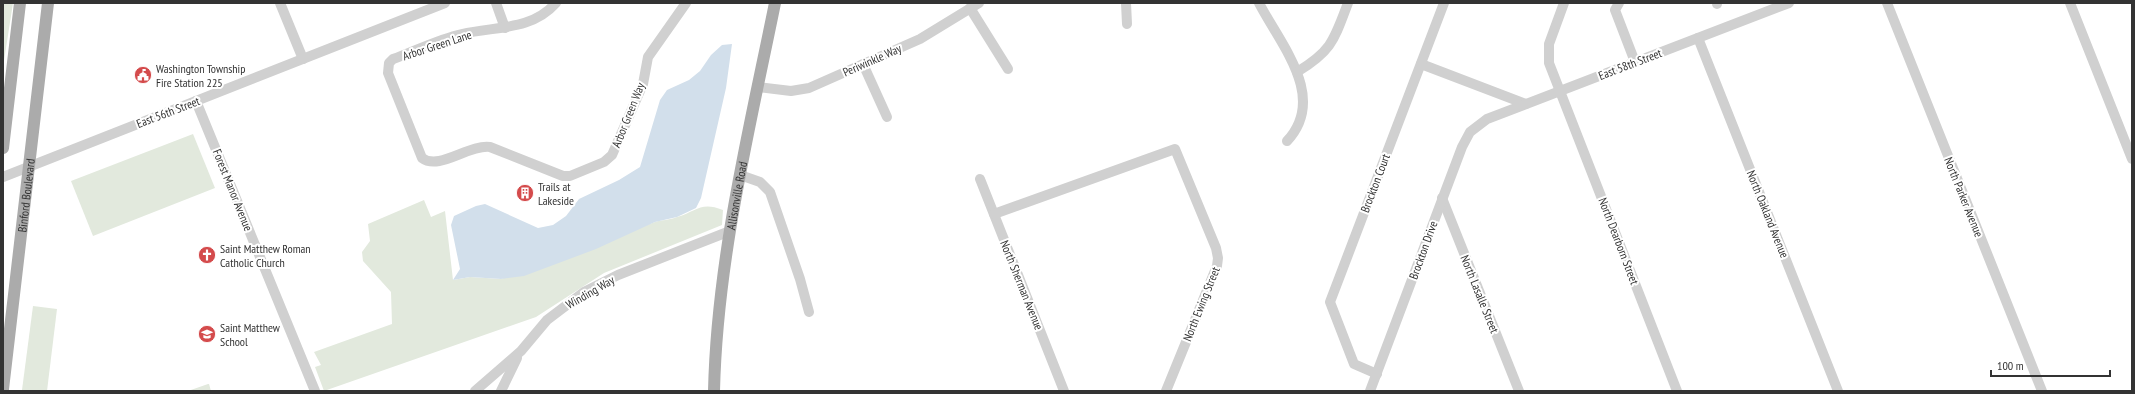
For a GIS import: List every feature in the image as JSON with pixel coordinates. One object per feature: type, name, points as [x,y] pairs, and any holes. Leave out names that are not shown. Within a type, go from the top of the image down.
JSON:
[{"type":"main road","points":[[3,148],[20,3]]},
{"type":"main road","name":"Binford Boulevard","points":[[3,389],[48,3]]},
{"type":"main road","name":"Allisonville Road","points":[[714,391],[721,295],[730,231],[775,3]]},
{"type":"street","points":[[280,3],[303,59]]},
{"type":"street","name":"East 56th Street","points":[[3,177],[445,3]]},
{"type":"street","points":[[496,3],[505,28]]},
{"type":"street","name":"Arbor Green Lane","points":[[404,114],[388,71],[390,62],[462,34],[520,26],[534,20],[556,3]]},
{"type":"street","name":"Arbor Green Way","points":[[404,114],[419,154],[422,158],[430,162],[485,146],[562,176],[570,176],[604,162],[614,151],[643,84],[648,57],[686,3]]},
{"type":"street","points":[[1126,3],[1127,24]]},
{"type":"street","points":[[1259,3],[1296,72],[1304,93],[1303,112],[1297,129],[1287,141]]},
{"type":"street","points":[[1296,72],[1314,62],[1328,49],[1348,3]]},
{"type":"street","name":"Brockton Court","points":[[1377,374],[1354,364],[1330,302],[1444,3]]},
{"type":"street","points":[[1560,91],[1549,63],[1548,48],[1564,3]]},
{"type":"street","points":[[1619,3],[1615,10],[1635,62]]},
{"type":"street","name":"East 58th Street","points":[[1473,129],[1487,119],[1789,3]]},
{"type":"street","name":"North Parker Avenue","points":[[1887,3],[2042,391]]},
{"type":"street","points":[[2070,3],[2132,159]]},
{"type":"street","points":[[974,6],[1008,70]]},
{"type":"street","name":"Periwinkle Way","points":[[758,87],[781,91],[800,91],[920,39],[974,6]]},
{"type":"street","name":"North Oakland Avenue","points":[[1698,38],[1838,391]]},
{"type":"street","points":[[863,64],[887,117]]},
{"type":"street","points":[[1420,64],[1526,104]]},
{"type":"street","name":"North Dearborn Street","points":[[1560,91],[1677,391]]},
{"type":"street","name":"Forest Manor Avenue","points":[[196,101],[316,391]]},
{"type":"street","name":"Brockton Drive","points":[[1370,391],[1464,141],[1473,129]]},
{"type":"street","name":"North Ewing Street","points":[[994,214],[1175,150],[1216,248],[1218,258],[1217,266],[1166,391]]},
{"type":"street","points":[[740,175],[760,182],[770,192],[809,312]]},
{"type":"street","name":"North Sherman Avenue","points":[[980,179],[1064,391]]},
{"type":"street","name":"North Lasalle Street","points":[[1442,198],[1519,391]]},
{"type":"street","name":"Winding Way","points":[[475,391],[520,351],[547,320],[584,292],[618,275],[730,231]]},
{"type":"street","points":[[502,391],[520,351]]},
{"type":"shaded area","points":[[3,3],[13,3],[3,67]]},
{"type":"shaded area","points":[[732,44],[726,88],[701,198],[696,208],[677,217],[655,222],[596,249],[524,276],[501,279],[470,277],[453,280],[460,269],[451,225],[454,216],[476,206],[485,204],[538,228],[553,225],[566,216],[579,199],[619,180],[640,167],[660,100],[667,90],[689,80],[700,71],[711,55],[722,45]]},
{"type":"shaded area","points":[[193,134],[215,188],[93,236],[71,181]]},
{"type":"shaded area","points":[[424,200],[431,217],[445,211],[453,280],[470,277],[501,279],[655,222],[684,215],[699,208],[709,206],[723,210],[722,225],[604,273],[536,317],[324,391],[315,367],[321,365],[314,352],[392,324],[391,292],[363,261],[362,252],[370,241],[368,224]]},
{"type":"shaded area","points":[[33,306],[57,309],[47,391],[22,390]]},
{"type":"shaded area","points":[[208,384],[211,391],[188,391]]},
{"type":"place","name":"Washington Township Fire Station 225","points":[[143,75]]},
{"type":"place","name":"Trails at Lakeside","points":[[525,193]]},
{"type":"place","name":"Saint Matthew Roman Catholic Church","points":[[207,255]]},
{"type":"place","name":"Saint Matthew School","points":[[207,334]]}]
